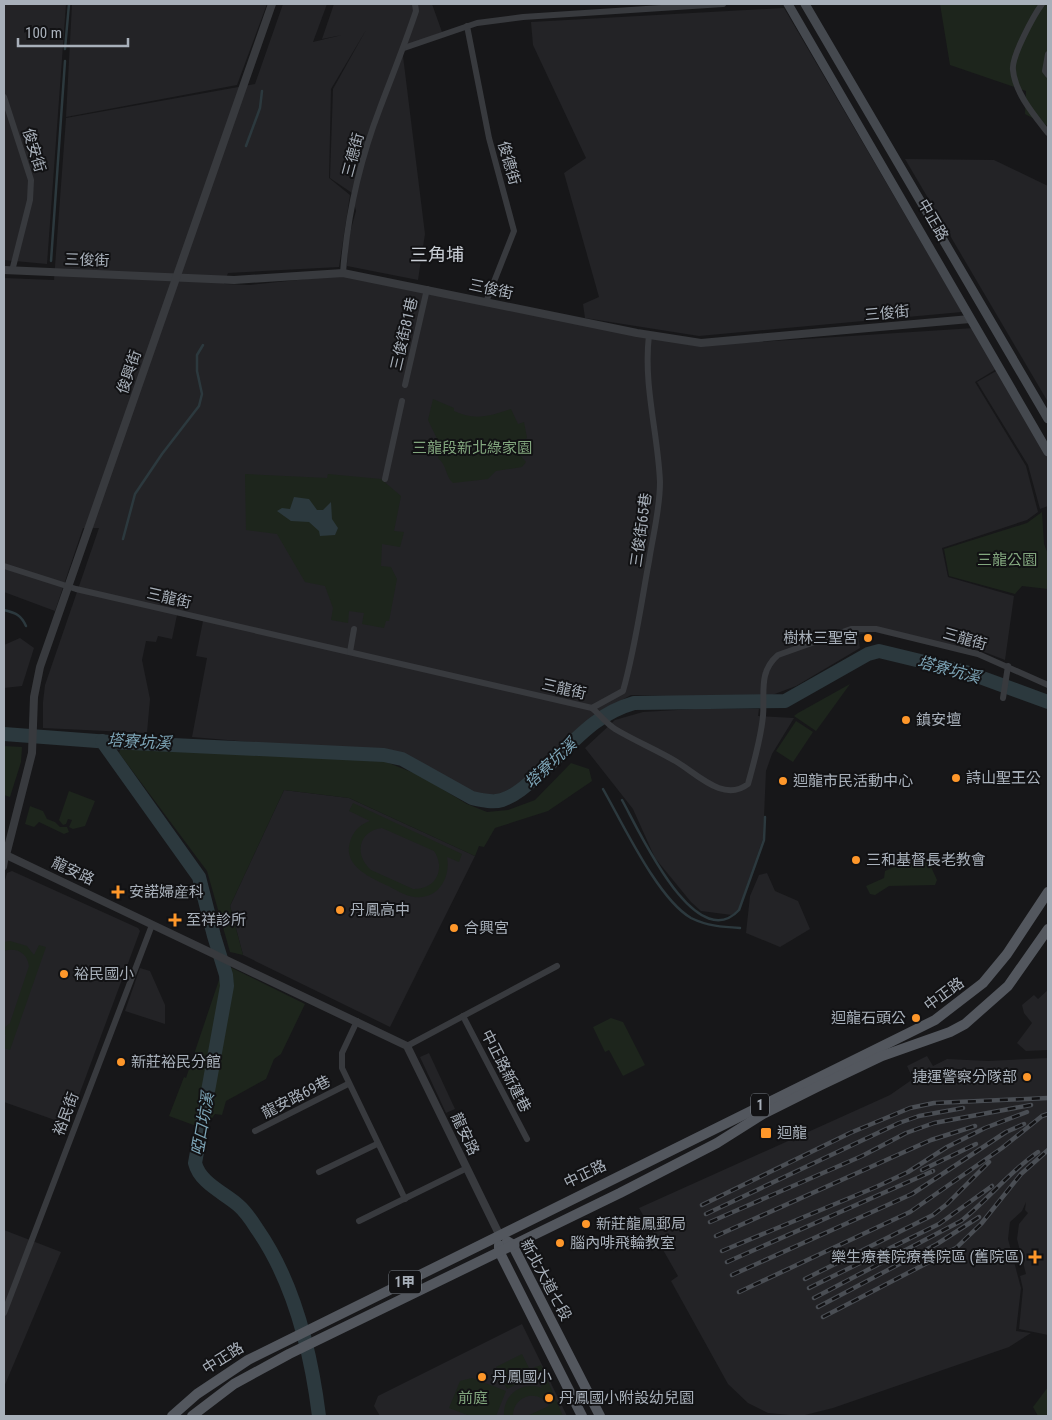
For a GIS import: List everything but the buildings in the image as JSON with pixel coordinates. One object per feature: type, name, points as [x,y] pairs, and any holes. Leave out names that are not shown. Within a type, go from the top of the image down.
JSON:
[{"type":"main road","name":"中正路","points":[[788,4],[915,218],[970,319],[1048,452]]},
{"type":"main road","name":"中正路","points":[[804,4],[1048,419]]},
{"type":"main road","points":[[970,319],[988,316]]},
{"type":"main road","name":"中正路","points":[[172,1416],[229,1370],[286,1340],[925,1026],[971,994],[1007,954],[1048,892]]},
{"type":"main road","name":"中正路","points":[[192,1416],[234,1384],[289,1354],[717,1143],[763,1114],[819,1086],[882,1056],[933,1038],[965,1024],[994,1000],[1022,967],[1048,929]]},
{"type":"main road","points":[[925,1026],[933,1038]]},
{"type":"main road","name":"新北大道七段","points":[[499,1234],[512,1244],[600,1416]]},
{"type":"main road","name":"新北大道七段","points":[[499,1234],[499,1251],[582,1416]]},
{"type":"street","name":"俊興街","points":[[5,854],[32,753],[35,684],[272,4]]},
{"type":"street","name":"三德街","points":[[343,273],[346,239],[363,162],[379,110],[404,48],[416,11],[415,4]]},
{"type":"street","points":[[404,48],[467,26],[523,17],[723,4]]},
{"type":"street","points":[[1045,4],[1022,40],[1012,69],[1020,92],[1048,133]]},
{"type":"street","name":"俊德街","points":[[467,26],[488,138],[514,231],[486,302]]},
{"type":"street","points":[[1048,54],[1046,70],[1048,75]]},
{"type":"street","name":"俊安街","points":[[4,97],[31,180],[30,200],[12,271]]},
{"type":"street","name":"三俊街","points":[[4,270],[241,280],[343,273],[649,336],[701,344],[970,319]]},
{"type":"street","name":"三俊街81巷","points":[[405,385],[426,289]]},
{"type":"street","name":"三俊街65巷","points":[[594,710],[622,691],[642,604],[657,513],[660,482],[646,368],[649,336]]},
{"type":"street","points":[[385,479],[402,401]]},
{"type":"street","name":"三龍街","points":[[4,566],[68,587],[594,710],[613,728],[678,762],[709,783],[734,790],[748,784],[763,715],[762,694],[765,671],[778,655],[851,629],[876,629],[978,654],[1048,685]]},
{"type":"street","points":[[350,652],[354,629]]},
{"type":"street","points":[[1003,698],[1008,666]]},
{"type":"street","points":[[4,868],[5,854]]},
{"type":"street","name":"龍安路","points":[[5,854],[357,1021]]},
{"type":"street","name":"裕民街","points":[[4,1313],[152,925]]},
{"type":"street","points":[[357,1021],[406,1046],[557,966]]},
{"type":"street","name":"中正路新建巷","points":[[463,1016],[527,1139]]},
{"type":"street","name":"龍安路69巷","points":[[357,1021],[340,1062],[348,1084],[405,1199]]},
{"type":"street","name":"龍安路","points":[[406,1046],[499,1234]]},
{"type":"street","name":"龍安路69巷","points":[[254,1132],[348,1084]]},
{"type":"street","points":[[319,1172],[377,1144]]},
{"type":"street","points":[[359,1221],[467,1168]]},
{"type":"shaded area","points":[[4,4],[66,4],[47,264],[4,260]]},
{"type":"shaded area","points":[[72,4],[267,4],[237,85],[66,117]]},
{"type":"shaded area","points":[[283,4],[327,4],[313,42],[342,35],[322,39],[334,4],[432,4],[442,32],[402,48],[425,234],[418,280],[347,266],[348,240],[356,211],[352,193],[330,178],[333,89],[366,30],[331,89],[329,178],[350,195],[339,267],[228,273],[224,284],[250,285],[345,275],[696,346],[974,328],[998,368],[975,382],[1026,466],[1038,512],[1027,520],[942,548],[948,577],[1014,596],[1005,660],[979,650],[876,630],[858,635],[860,648],[796,686],[772,695],[750,698],[631,695],[603,710],[519,784],[500,794],[477,795],[405,755],[192,737],[207,658],[196,656],[203,621],[177,615],[172,639],[158,636],[156,642],[146,641],[142,660],[150,699],[147,733],[43,728],[45,685],[99,528],[83,528],[55,611],[4,592],[4,278],[54,280],[66,118],[255,84]]},
{"type":"shaded area","points":[[784,8],[962,312],[699,336],[585,318],[583,304],[599,297],[564,173],[586,158],[533,45],[531,22]]},
{"type":"shaded area","points":[[905,159],[994,160],[1048,186],[1048,402]]},
{"type":"shaded area","points":[[998,370],[1048,453],[1048,506],[1040,509],[1028,465],[977,382]]},
{"type":"shaded area","points":[[294,497],[309,499],[317,510],[323,510],[331,502],[332,519],[338,528],[335,535],[320,536],[319,531],[309,522],[291,521],[277,511],[282,508],[290,509]]},
{"type":"shaded area","points":[[20,638],[34,648],[22,686],[4,688],[4,645]]},
{"type":"shaded area","points":[[694,709],[759,709],[758,716],[794,718],[772,754],[766,771],[763,839],[738,910],[732,915],[701,911],[691,902],[655,858],[633,809],[585,748],[615,720],[643,712]]},
{"type":"shaded area","name":"丹鳳高中","points":[[284,790],[349,798],[475,856],[390,1027],[243,955],[230,906]]},
{"type":"shaded area","name":"裕民國小","points":[[12,871],[138,928],[140,931],[69,1122],[66,1124],[4,1102],[4,884],[7,873]]},
{"type":"shaded area","points":[[767,873],[775,891],[798,901],[810,929],[780,947],[746,933],[750,896],[759,875]]},
{"type":"shaded area","points":[[140,968],[150,971],[165,1005],[165,1024],[125,1011]]},
{"type":"shaded area","points":[[1048,990],[1048,1050],[1026,1051],[1017,1043],[1032,1023],[1024,1013],[1022,1005],[1034,995],[1038,999]]},
{"type":"shaded area","points":[[429,1053],[455,1109],[446,1113],[420,1057]]},
{"type":"shaded area","points":[[927,1056],[933,1066],[947,1059],[988,1061],[1048,1058],[1048,1335],[1019,1329],[1023,1289],[1020,1276],[1026,1274],[1017,1239],[1019,1224],[1028,1213],[1025,1210],[1026,1202],[1022,1211],[1010,1222],[1008,1239],[1021,1288],[1016,1331],[1031,1333],[1009,1347],[833,1408],[801,1416],[768,1413],[748,1403],[728,1384],[671,1281],[678,1276],[639,1208],[890,1095],[913,1079],[907,1066]]},
{"type":"shaded area","points":[[4,1230],[61,1252],[4,1387]]},
{"type":"shaded area","name":"丹鳳國小","points":[[522,1324],[567,1416],[380,1416],[374,1406],[378,1396]]},
{"type":"green space","points":[[940,4],[1048,4],[1048,126],[1025,114],[1026,91],[950,65]]},
{"type":"green space","name":"三龍段新北綠家園","points":[[433,399],[454,408],[454,411],[461,414],[476,417],[496,414],[511,409],[518,424],[524,422],[527,438],[518,443],[519,454],[526,462],[522,467],[496,471],[488,479],[453,483],[438,458],[441,447],[428,420]]},
{"type":"green space","points":[[245,474],[327,478],[328,474],[381,479],[401,496],[394,531],[404,532],[400,547],[382,544],[381,566],[391,567],[397,579],[389,621],[386,621],[384,628],[362,624],[364,613],[349,611],[348,623],[331,620],[333,608],[325,586],[305,582],[277,534],[246,530]]},
{"type":"green space","name":"三龍公園","points":[[1042,512],[1044,544],[1048,554],[1048,589],[1022,586],[1015,594],[949,576],[944,549],[1027,523]]},
{"type":"green space","points":[[850,684],[816,731],[794,716],[798,713]]},
{"type":"green space","points":[[796,721],[813,732],[793,762],[776,751]]},
{"type":"green space","points":[[4,746],[22,747],[21,762],[10,797],[4,795]]},
{"type":"green space","points":[[121,747],[376,758],[419,775],[467,804],[487,812],[508,810],[535,800],[571,763],[589,769],[592,781],[548,811],[495,828],[484,847],[479,846],[475,856],[349,798],[284,790],[230,906],[243,955],[230,952],[207,871],[119,753]]},
{"type":"green space","points":[[69,791],[95,801],[85,826],[73,829],[69,827],[72,820],[68,819],[66,824],[63,825],[59,820]]},
{"type":"green space","points":[[353,803],[462,854],[459,862],[447,857],[448,865],[445,880],[430,895],[414,897],[404,894],[371,878],[353,862],[349,848],[351,839],[359,827],[370,821],[349,811]],"holes":[[[382,828],[434,851],[439,865],[437,877],[428,886],[413,889],[371,870],[362,858],[361,844],[368,834]]]},
{"type":"green space","points":[[30,806],[43,811],[47,819],[55,822],[60,827],[67,827],[69,832],[64,834],[39,822],[34,827],[25,824]]},
{"type":"green space","points":[[918,856],[927,858],[937,880],[935,885],[889,886],[875,895],[870,894],[866,886],[884,878],[885,871]]},
{"type":"green space","points":[[10,941],[27,946],[34,955],[39,945],[46,947],[10,1050],[4,1048],[6,1035],[4,1035],[4,1028],[10,1023],[29,966],[24,954],[21,952],[13,950],[4,951],[4,942]]},
{"type":"green space","points":[[230,967],[305,1004],[281,1054],[274,1059],[266,1079],[226,1101],[222,1115],[215,1114],[210,1121],[199,1127],[169,1116],[184,1077],[186,1078],[220,977],[223,983],[217,1016],[225,1017],[231,981]]},
{"type":"green space","points":[[611,1018],[623,1022],[645,1065],[623,1076],[609,1050],[605,1052],[593,1027]]},
{"type":"green space","points":[[522,1354],[533,1376],[507,1389],[496,1367]]},
{"type":"green space","points":[[541,1365],[563,1416],[527,1416],[549,1406],[545,1400],[539,1397],[527,1396],[517,1403],[513,1416],[504,1416],[507,1401],[515,1391],[527,1386],[542,1388],[533,1368]]},
{"type":"green space","name":"前庭","points":[[472,1378],[506,1391],[496,1416],[470,1416],[449,1408],[460,1381]]},
{"type":"green space","points":[[1048,1387],[1048,1416],[1038,1416],[1033,1407]]},
{"type":"waterway","points":[[65,49],[69,4]]},
{"type":"waterway","points":[[51,261],[65,61]]},
{"type":"waterway","points":[[246,146],[260,108],[262,91]]},
{"type":"waterway","points":[[123,539],[135,494],[162,454],[199,406],[202,394],[197,371],[197,355],[203,345]]},
{"type":"waterway","points":[[4,610],[18,615],[26,626]]},
{"type":"waterway","name":"塔寮坑溪","points":[[4,734],[110,742],[384,755],[402,759],[472,798],[495,801],[513,795],[552,762],[583,732],[619,708],[634,703],[785,701],[868,654],[879,651],[966,672],[1048,702]]},
{"type":"waterway","name":"啞口坑溪","points":[[102,741],[199,877],[226,975],[227,986],[195,1163],[207,1182],[246,1213],[270,1250],[281,1272],[291,1295],[306,1343],[319,1416]]},
{"type":"waterway","points":[[603,789],[642,860],[666,895],[691,918],[721,927],[740,928]]},
{"type":"waterway","points":[[622,800],[654,860],[670,883],[687,903],[704,917],[722,920],[739,910],[764,840],[765,817]]},
{"type":"railway","points":[[702,1205],[850,1133],[910,1108],[934,1103],[1048,1098]]},
{"type":"railway","points":[[710,1222],[862,1156],[906,1133],[934,1123],[1031,1105]]},
{"type":"railway","points":[[706,1214],[899,1123],[919,1116],[963,1108]]},
{"type":"railway","points":[[722,1251],[876,1187],[908,1172],[947,1147],[985,1128],[1027,1112]]},
{"type":"railway","points":[[739,1292],[910,1212],[1002,1148],[1042,1116],[1048,1114]]},
{"type":"railway","points":[[732,1275],[912,1194],[1006,1132],[1024,1124]]},
{"type":"railway","points":[[716,1236],[931,1140],[975,1126]]},
{"type":"railway","points":[[922,1170],[976,1144]]},
{"type":"railway","points":[[823,1317],[956,1248],[981,1224],[1021,1174],[1048,1150]]},
{"type":"railway","points":[[814,1298],[961,1221],[1038,1152]]},
{"type":"railway","points":[[805,1279],[933,1215],[947,1204],[989,1162]]},
{"type":"railway","points":[[727,1262],[933,1171]]},
{"type":"railway","points":[[809,1288],[939,1224],[992,1186]]},
{"type":"railway","points":[[818,1307],[937,1244],[979,1217]]},
{"type":"place","name":"樹林三聖宮","points":[[868,638]]},
{"type":"place","name":"鎮安壇","points":[[906,720]]},
{"type":"place","name":"詩山聖王公","points":[[956,778]]},
{"type":"place","name":"迴龍市民活動中心","points":[[783,781]]},
{"type":"place","name":"三和基督長老教會","points":[[856,860]]},
{"type":"place","name":"安諾婦産科","points":[[118,892]]},
{"type":"place","name":"丹鳳高中","points":[[340,910]]},
{"type":"place","name":"至祥診所","points":[[175,920]]},
{"type":"place","name":"合興宮","points":[[454,928]]},
{"type":"place","name":"裕民國小","points":[[64,974]]},
{"type":"place","name":"迴龍石頭公","points":[[916,1018]]},
{"type":"place","name":"新莊裕民分館","points":[[121,1062]]},
{"type":"place","name":"捷運警察分隊部","points":[[1027,1077]]},
{"type":"place","name":"迴龍","points":[[766,1133]]},
{"type":"place","name":"新莊龍鳳郵局","points":[[586,1224]]},
{"type":"place","name":"腦內啡飛輪教室","points":[[560,1243]]},
{"type":"place","name":"樂生療養院療養院區 (舊院區)","points":[[1035,1257]]},
{"type":"place","name":"丹鳳國小","points":[[482,1377]]},
{"type":"place","name":"丹鳳國小附設幼兒園","points":[[549,1398]]},
{"type":"district","name":"三角埔","points":[[437,255]]}]
